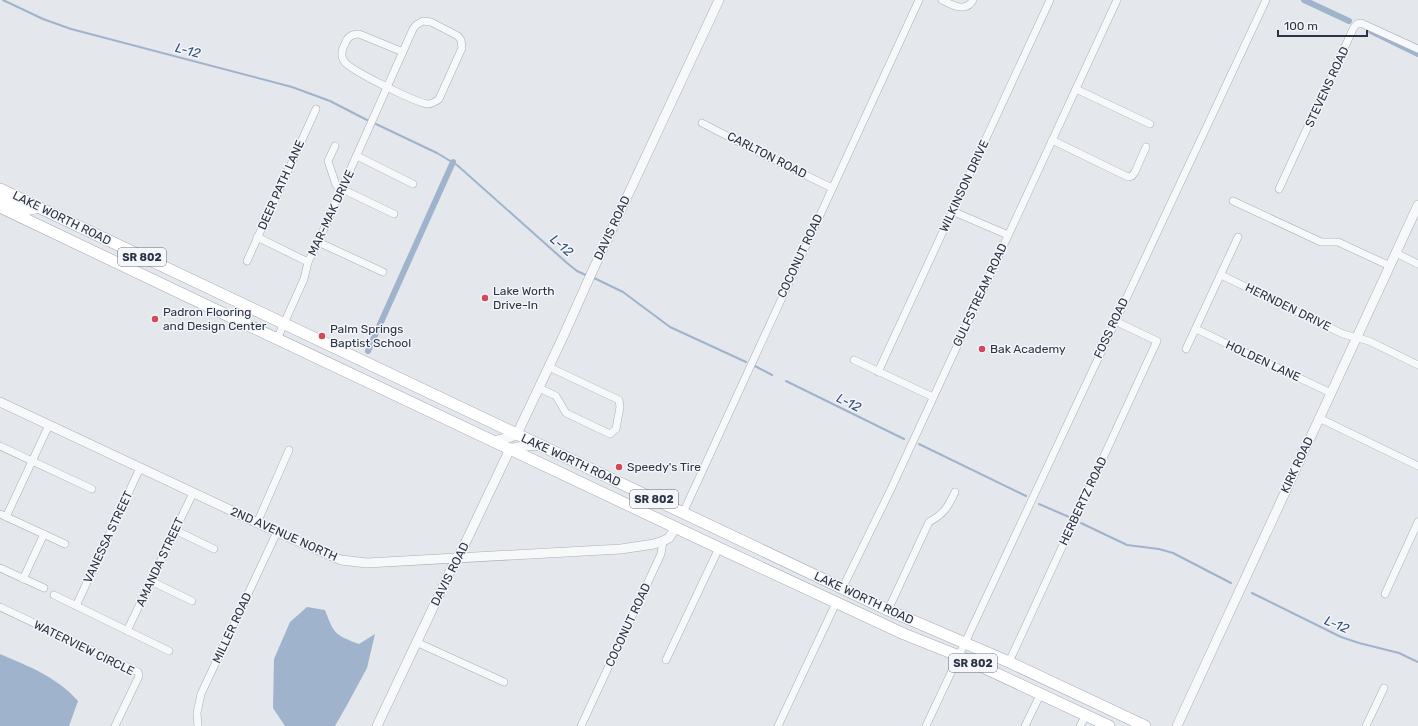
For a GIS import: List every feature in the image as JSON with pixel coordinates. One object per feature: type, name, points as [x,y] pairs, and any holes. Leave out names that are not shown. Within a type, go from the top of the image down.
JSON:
[{"type":"main road","name":"LAKE WORTH ROAD","points":[[0,189],[888,610],[1009,662],[1145,726]]},
{"type":"main road","points":[[0,199],[25,210],[39,207]]},
{"type":"main road","name":"LAKE WORTH ROAD","points":[[0,207],[836,603],[904,634],[959,656],[1110,726]]},
{"type":"main road","points":[[27,220],[41,216],[61,226],[70,222]]},
{"type":"main road","points":[[134,271],[141,267],[147,267],[177,281],[183,280],[185,277]]},
{"type":"main road","points":[[631,506],[649,508],[673,519],[680,517],[682,512]]},
{"type":"main road","points":[[676,527],[686,522],[710,532],[723,532]]},
{"type":"main road","points":[[793,582],[800,578],[829,592],[836,592],[842,588]]},
{"type":"main road","points":[[836,603],[845,600],[851,601],[878,613],[888,610]]},
{"type":"street","name":"DAVIS ROAD","points":[[517,434],[719,0]]},
{"type":"street","name":"COCONUT ROAD","points":[[682,512],[919,0]]},
{"type":"street","points":[[942,0],[956,6],[964,7],[968,6],[973,0]]},
{"type":"street","name":"WILKINSON DRIVE","points":[[878,372],[1050,0]]},
{"type":"street","name":"GULFSTREAM ROAD","points":[[842,588],[891,489],[1117,0]]},
{"type":"street","name":"FOSS ROAD","points":[[926,726],[966,644],[1115,321],[1266,0]]},
{"type":"street","name":"MAR-MAK DRIVE","points":[[277,338],[304,279],[308,262],[318,242],[387,87],[416,25],[423,21],[432,22],[455,34],[461,40],[462,48],[439,99],[431,104],[423,103],[387,87]]},
{"type":"street","name":"STEVENS ROAD","points":[[1280,189],[1354,27],[1361,23],[1418,49]]},
{"type":"street","points":[[387,87],[346,64],[342,56],[345,42],[350,36],[359,34],[403,52]]},
{"type":"street","points":[[1076,89],[1150,124]]},
{"type":"street","name":"DEER PATH LANE","points":[[247,260],[316,109]]},
{"type":"street","name":"CARLTON ROAD","points":[[702,123],[832,188]]},
{"type":"street","points":[[1052,140],[1128,176],[1132,176],[1135,172],[1146,146]]},
{"type":"street","points":[[335,146],[328,161],[336,185],[394,214]]},
{"type":"street","points":[[357,156],[413,184]]},
{"type":"street","points":[[1233,201],[1321,242],[1338,242],[1390,266]]},
{"type":"street","name":"KIRK ROAD","points":[[1178,726],[1418,205]]},
{"type":"street","points":[[952,211],[1008,235]]},
{"type":"street","points":[[257,237],[308,262]]},
{"type":"street","points":[[1186,349],[1238,237]]},
{"type":"street","points":[[318,242],[383,272]]},
{"type":"street","points":[[1396,253],[1418,264]]},
{"type":"street","name":"HERNDEN DRIVE","points":[[1221,275],[1343,334],[1369,341],[1418,365]]},
{"type":"street","name":"HERBERTZ ROAD","points":[[1009,662],[1157,341],[1115,321]]},
{"type":"street","name":"HOLDEN LANE","points":[[1196,329],[1331,393]]},
{"type":"street","points":[[854,360],[933,397]]},
{"type":"street","points":[[539,388],[556,396],[566,414],[610,434],[616,428],[620,407],[619,400],[549,367]]},
{"type":"street","name":"2ND AVENUE NORTH","points":[[0,402],[257,523],[341,560],[367,564],[456,559],[621,549],[654,544],[663,541]]},
{"type":"street","points":[[1320,418],[1418,466]]},
{"type":"street","points":[[49,425],[32,461],[3,515],[64,544]]},
{"type":"street","points":[[493,441],[517,434]]},
{"type":"street","points":[[510,449],[540,445]]},
{"type":"street","points":[[0,446],[92,489]]},
{"type":"street","name":"DAVIS ROAD","points":[[377,726],[416,642],[510,449]]},
{"type":"street","points":[[257,523],[289,450]]},
{"type":"street","name":"VANESSA STREET","points":[[76,606],[140,468]]},
{"type":"street","name":"AMANDA STREET","points":[[127,631],[193,492]]},
{"type":"street","points":[[888,610],[929,522],[939,517],[948,508],[955,492]]},
{"type":"street","points":[[1385,594],[1418,522]]},
{"type":"street","name":"COCONUT ROAD","points":[[581,726],[661,553],[663,541],[669,538],[676,527]]},
{"type":"street","points":[[175,530],[214,550]]},
{"type":"street","name":"MILLER ROAD","points":[[198,726],[197,713],[201,694],[277,532]]},
{"type":"street","points":[[23,579],[44,534]]},
{"type":"street","points":[[666,660],[719,548]]},
{"type":"street","points":[[0,568],[44,588]]},
{"type":"street","points":[[151,581],[192,602]]},
{"type":"street","points":[[54,595],[169,651]]},
{"type":"street","points":[[778,726],[836,603]]},
{"type":"street","name":"WATERVIEW CIRCLE","points":[[0,607],[138,672],[139,676],[115,726]]},
{"type":"street","points":[[416,642],[504,682]]},
{"type":"street","points":[[1366,726],[1384,688]]},
{"type":"street","points":[[1025,726],[1040,693]]},
{"type":"street","points":[[1080,726],[1086,715]]},
{"type":"water","points":[[307,607],[325,610],[336,633],[351,641],[359,644],[375,634],[367,668],[335,726],[285,726],[273,708],[274,659],[290,622]]},
{"type":"water","points":[[0,654],[42,673],[61,685],[78,701],[69,726],[0,726]]},
{"type":"waterway","name":"L-12","points":[[3,0],[43,19],[71,29],[292,87],[330,101],[367,120]]},
{"type":"waterway","points":[[1304,0],[1349,21]]},
{"type":"waterway","points":[[1371,31],[1418,54]]},
{"type":"waterway","name":"L-12","points":[[376,124],[437,153],[457,165],[567,263],[577,271],[588,276]]},
{"type":"waterway","points":[[368,351],[453,162]]},
{"type":"waterway","name":"L-12","points":[[592,277],[623,292],[670,327],[746,362]]},
{"type":"waterway","name":"L-12","points":[[755,366],[772,375]]},
{"type":"waterway","name":"L-12","points":[[786,381],[904,439]]},
{"type":"waterway","name":"L-12","points":[[919,444],[1026,496]]},
{"type":"waterway","name":"L-12","points":[[1039,504],[1069,517]]},
{"type":"waterway","name":"L-12","points":[[1081,523],[1127,545],[1159,549],[1173,553],[1231,583]]},
{"type":"waterway","name":"L-12","points":[[1252,593],[1341,637],[1399,653],[1418,662]]},
{"type":"place","name":"Lake Worth Drive-In","points":[[485,298]]},
{"type":"place","name":"Padron Flooring and Design Center","points":[[155,319]]},
{"type":"place","name":"Palm Springs Baptist School","points":[[322,336]]},
{"type":"place","name":"Bak Academy","points":[[982,349]]},
{"type":"place","name":"Speedy's Tire","points":[[619,467]]}]
